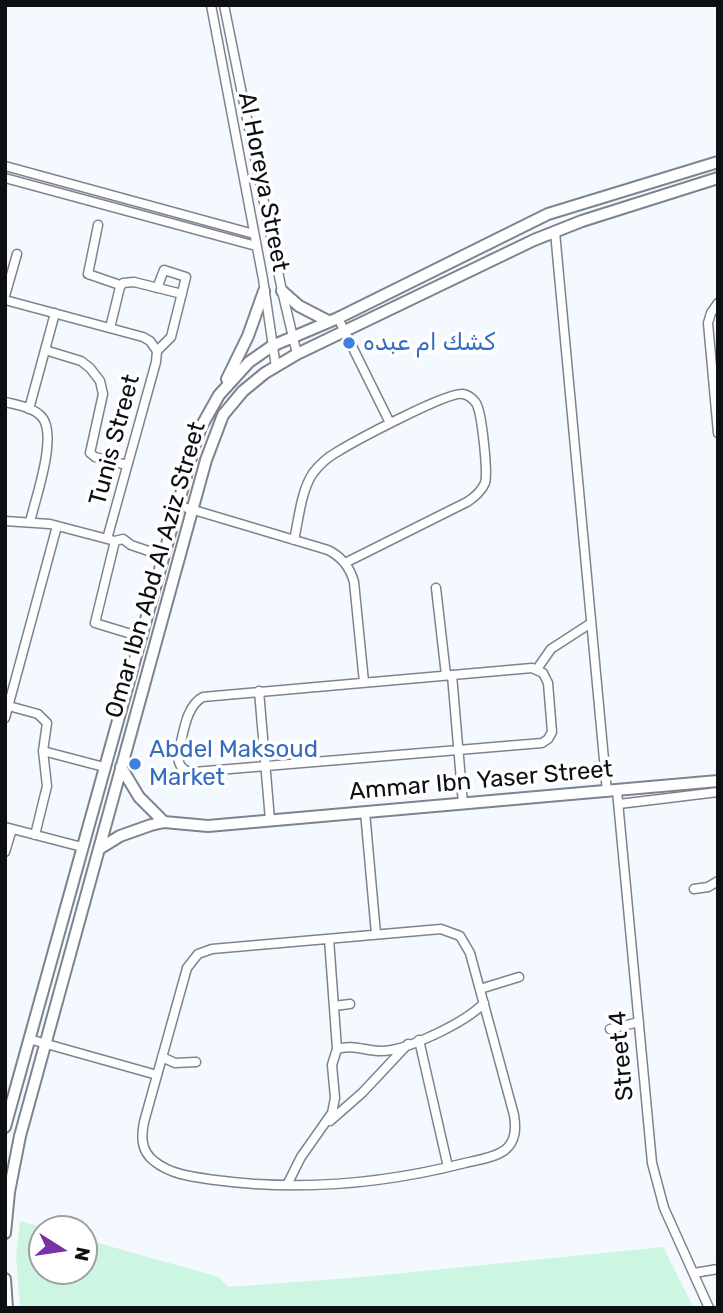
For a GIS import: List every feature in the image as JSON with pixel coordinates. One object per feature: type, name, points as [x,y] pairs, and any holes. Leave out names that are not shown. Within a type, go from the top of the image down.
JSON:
[{"type":"street","name":"Al Horeya Street","points":[[211,5],[257,246],[276,367]]},
{"type":"street","name":"Al Horeya Street","points":[[224,5],[297,354]]},
{"type":"street","name":"Omar Ibn Abd Al Aziz Street","points":[[5,1127],[177,505],[201,427],[219,395],[249,362],[272,346],[333,320],[548,214],[718,162]]},
{"type":"street","points":[[5,166],[254,234]]},
{"type":"street","points":[[5,178],[257,246]]},
{"type":"street","name":"Omar Ibn Abd Al Aziz Street","points":[[5,1233],[14,1164],[192,509],[212,438],[223,415],[249,385],[297,354],[555,232],[718,178]]},
{"type":"street","points":[[137,214],[140,203]]},
{"type":"street","points":[[162,220],[165,210]]},
{"type":"street","points":[[98,225],[88,274],[120,285],[131,282],[182,294],[186,276],[165,270],[161,273],[158,288]]},
{"type":"street","name":"Street 4","points":[[555,232],[591,623],[612,791],[619,804],[650,1150],[654,1177],[664,1208],[709,1308]]},
{"type":"street","points":[[17,254],[5,298],[147,338],[157,351]]},
{"type":"street","points":[[110,328],[120,285]]},
{"type":"street","points":[[219,395],[248,336],[264,291]]},
{"type":"street","points":[[282,291],[299,306],[333,320],[345,332],[390,423]]},
{"type":"street","name":"Tunis Street","points":[[141,637],[95,623],[127,465],[157,351],[171,337],[182,294]]},
{"type":"street","points":[[718,303],[708,323],[718,433]]},
{"type":"street","points":[[29,409],[55,313]]},
{"type":"street","points":[[45,350],[76,359],[97,376],[103,394],[90,453],[93,457],[127,465]]},
{"type":"street","points":[[294,540],[306,489],[314,472],[338,451],[390,423],[455,394],[468,396],[476,403],[479,412],[486,463],[485,482],[478,494],[471,500],[345,563]]},
{"type":"street","points":[[5,402],[29,409],[43,419],[48,436],[30,522]]},
{"type":"street","points":[[177,505],[328,550],[345,563],[354,582],[364,682]]},
{"type":"street","points":[[5,521],[57,526],[113,540],[122,547],[131,545],[163,556]]},
{"type":"street","points":[[5,718],[57,526]]},
{"type":"street","points":[[436,588],[449,675],[463,804]]},
{"type":"street","points":[[537,669],[551,649],[591,623]]},
{"type":"street","points":[[537,669],[543,673],[548,683],[552,728],[548,738],[538,743],[190,772],[180,766],[178,758],[191,708],[203,696],[449,675],[537,669]]},
{"type":"street","points":[[259,691],[270,820]]},
{"type":"street","points":[[7,706],[38,714],[45,719],[47,727],[43,751],[47,786],[35,835]]},
{"type":"street","points":[[43,751],[104,767]]},
{"type":"street","points":[[121,767],[139,797],[164,822]]},
{"type":"street","name":"Ammar Ibn Yaser Street","points":[[99,849],[129,832],[164,822],[197,826],[718,781]]},
{"type":"street","points":[[619,804],[718,792]]},
{"type":"street","points":[[365,812],[376,934]]},
{"type":"street","points":[[5,852],[8,828],[82,847]]},
{"type":"street","points":[[694,889],[708,887],[718,881]]},
{"type":"street","points":[[441,929],[456,933],[468,946],[514,1115],[514,1138],[510,1145],[498,1153],[448,1167],[372,1181],[338,1184],[247,1183],[184,1175],[165,1169],[152,1160],[144,1149],[142,1136],[187,968],[198,954],[212,949],[376,934],[441,929]]},
{"type":"street","points":[[327,1123],[335,1103],[332,1065],[337,1049],[329,939]]},
{"type":"street","points":[[480,989],[519,977]]},
{"type":"street","points":[[337,1049],[351,1046],[387,1051],[464,1020],[484,1003]]},
{"type":"street","points":[[334,1006],[350,1004]]},
{"type":"street","points":[[610,1029],[639,1022]]},
{"type":"street","points":[[29,1039],[157,1075]]},
{"type":"street","points":[[419,1040],[448,1167]]},
{"type":"street","points":[[287,1185],[305,1152],[327,1123],[362,1093],[409,1043]]},
{"type":"street","points":[[162,1057],[175,1063],[195,1062]]},
{"type":"street","points":[[694,1273],[718,1269]]},
{"type":"street","points":[[5,1279],[7,1308]]},
{"type":"green space","points":[[20,1221],[28,1223],[28,1285],[98,1285],[98,1243],[219,1277],[228,1287],[363,1277],[663,1247],[694,1308],[20,1308],[16,1256]]},
{"type":"place","name":"كشك ام عبده","points":[[349,343]]},
{"type":"place","name":"Abdel Maksoud Market","points":[[135,764]]}]
